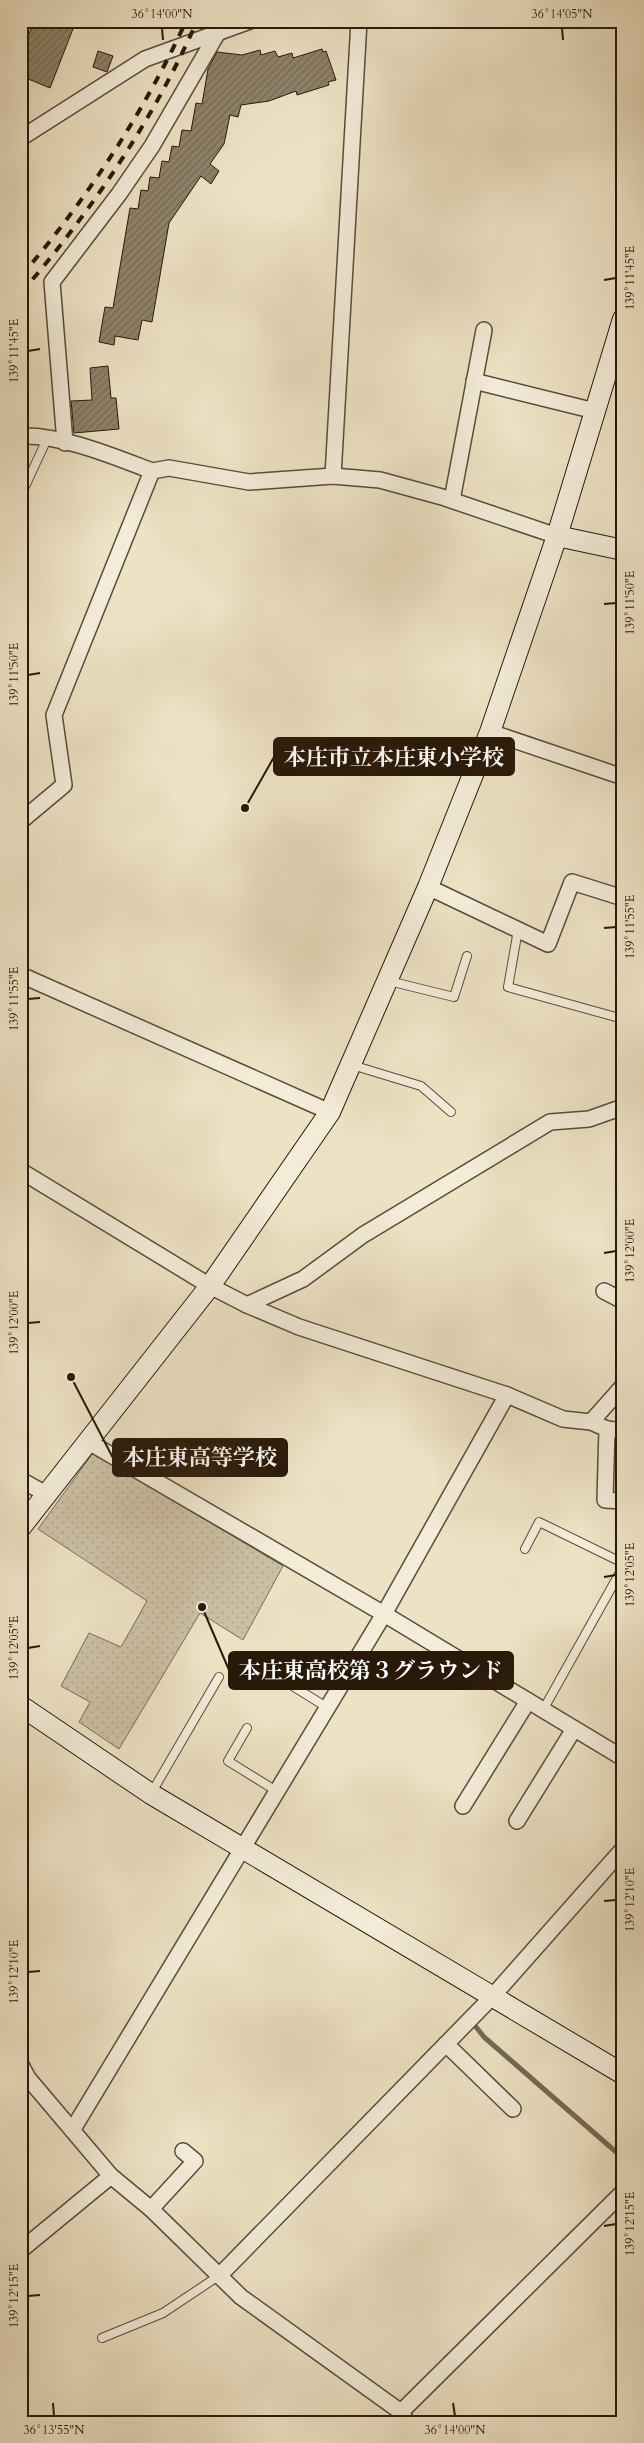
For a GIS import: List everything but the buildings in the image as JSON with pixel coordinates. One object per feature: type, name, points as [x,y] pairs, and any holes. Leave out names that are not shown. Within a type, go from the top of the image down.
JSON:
[{"type":"street","points":[[21,138],[145,59],[219,28],[250,21]]},
{"type":"street","points":[[333,476],[359,21]]},
{"type":"street","points":[[65,443],[52,282],[119,194],[152,146],[219,28]]},
{"type":"street","points":[[21,1527],[210,1286],[330,1112],[428,887],[490,732],[556,536],[623,319]]},
{"type":"street","points":[[452,500],[484,330]]},
{"type":"street","points":[[474,381],[594,411]]},
{"type":"street","points":[[21,436],[47,439],[104,453],[152,471],[169,468],[249,482],[333,476],[380,480],[452,500],[556,536],[623,550]]},
{"type":"street","points":[[21,821],[64,785],[54,715],[152,471]]},
{"type":"street","points":[[490,732],[623,776]]},
{"type":"street","points":[[428,887],[548,944],[572,882],[623,898]]},
{"type":"street","points":[[21,975],[330,1112]]},
{"type":"street","points":[[247,1305],[303,1279],[363,1235],[550,1122],[589,1119],[623,1107]]},
{"type":"street","points":[[21,1171],[210,1286],[247,1305],[299,1327],[507,1395],[563,1419],[591,1422],[607,1429],[623,1431]]},
{"type":"street","points":[[604,1291],[623,1301]]},
{"type":"street","points":[[591,1422],[623,1386]]},
{"type":"street","points":[[73,2130],[245,1848],[384,1614],[507,1395]]},
{"type":"street","points":[[607,1429],[604,1500],[623,1501]]},
{"type":"street","points":[[88,1441],[384,1614],[623,1758]]},
{"type":"street","points":[[21,1480],[46,1494]]},
{"type":"street","points":[[463,1806],[528,1701]]},
{"type":"street","points":[[21,1706],[151,1794],[245,1848],[492,1998],[623,2074]]},
{"type":"street","points":[[517,1822],[574,1728]]},
{"type":"street","points":[[220,2275],[492,1998],[623,1849]]},
{"type":"street","points":[[446,2044],[513,2109]]},
{"type":"street","points":[[24,2075],[112,2176],[151,2209],[241,2297],[404,2417],[623,2192]]},
{"type":"street","points":[[151,2209],[195,2161],[183,2151]]},
{"type":"street","points":[[21,2250],[112,2176]]},
{"type":"lane","points":[[21,495],[47,439]]},
{"type":"lane","points":[[518,930],[508,987],[623,1018]]},
{"type":"lane","points":[[387,980],[454,997],[467,956]]},
{"type":"lane","points":[[350,1065],[420,1086],[451,1112]]},
{"type":"lane","points":[[525,1549],[539,1522],[623,1563]]},
{"type":"lane","points":[[543,1710],[623,1567]]},
{"type":"lane","points":[[270,1672],[328,1708]]},
{"type":"lane","points":[[151,1794],[219,1678]]},
{"type":"lane","points":[[247,1728],[228,1761],[278,1792]]},
{"type":"lane","points":[[102,2338],[163,2312],[220,2275]]},
{"type":"shaded area","points":[[93,1453],[283,1566],[243,1640],[200,1613],[119,1749],[79,1722],[90,1702],[61,1686],[89,1633],[121,1647],[147,1601],[38,1529]]},
{"type":"waterway","points":[[476,2027],[484,2037],[623,2158]]},
{"type":"railway","points":[[21,276],[91,187],[133,122],[170,55],[186,21]]},
{"type":"railway","points":[[21,293],[72,230],[119,163],[161,93],[197,21]]},
{"type":"place","name":"本庄市立本庄東小学校","points":[[245,808]]},
{"type":"place","name":"本庄東高等学校","points":[[71,1377]]},
{"type":"place","name":"本庄東高校第３グラウンド","points":[[202,1607]]}]
